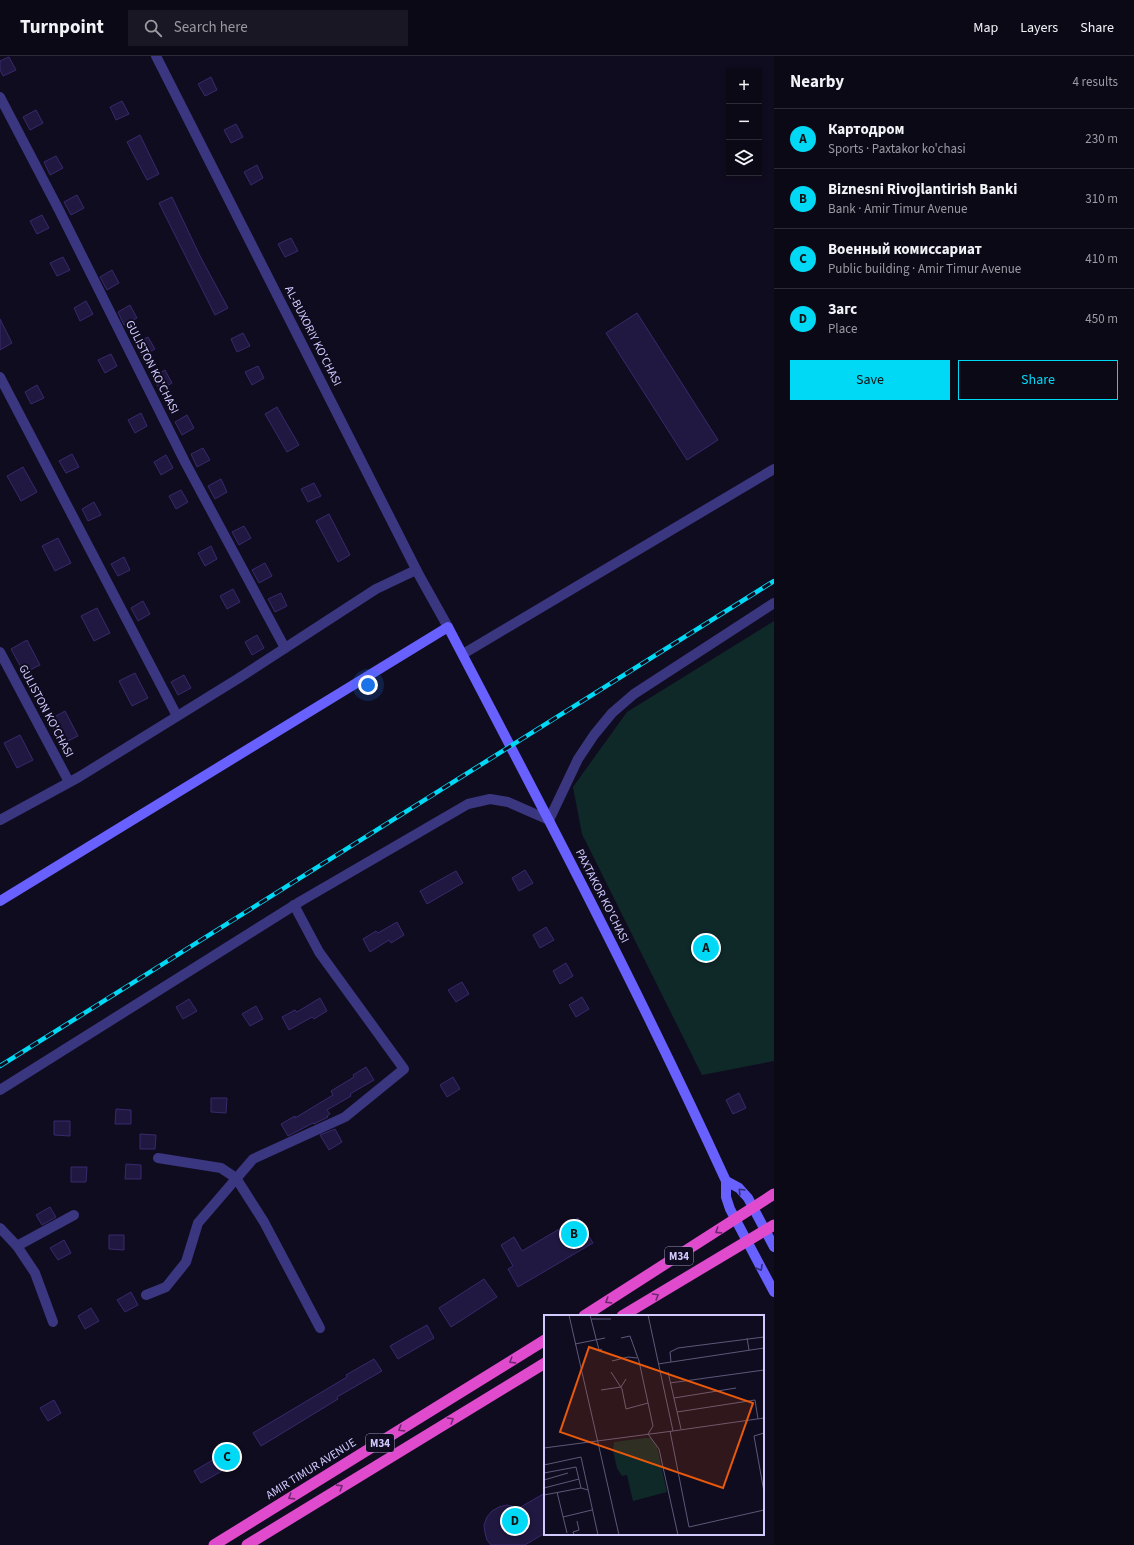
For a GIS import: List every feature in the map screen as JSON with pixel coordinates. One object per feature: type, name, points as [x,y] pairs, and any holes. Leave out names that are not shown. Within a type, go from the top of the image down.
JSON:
[{"type":"highway","name":"M34","points":[[586,1315],[774,1194]]},
{"type":"highway","name":"M34","points":[[624,1315],[770,1228]]},
{"type":"highway","name":"AMIR TIMUR AVENUE","points":[[214,1545],[544,1341]]},
{"type":"highway","name":"M34","points":[[247,1545],[544,1364]]},
{"type":"main road","name":"PAXTAKOR KO'CHASI","points":[[448,627],[549,820],[680,1082],[726,1181],[726,1197],[734,1220],[774,1292]]},
{"type":"main road","points":[[0,901],[448,627]]},
{"type":"main road","name":"PAXTAKOR KO'CHASI","points":[[726,1181],[739,1188],[770,1228],[774,1247]]},
{"type":"street","name":"AL-BUXORIY KO'CHASI","points":[[156,56],[416,570],[448,627]]},
{"type":"street","name":"GULISTON KO'CHASI","points":[[0,97],[59,210],[185,462],[285,648]]},
{"type":"street","points":[[0,377],[177,716]]},
{"type":"street","points":[[462,654],[774,469]]},
{"type":"street","points":[[0,820],[69,782],[177,716],[376,589],[416,570]]},
{"type":"street","points":[[0,1090],[294,905],[468,804],[490,799],[508,802],[549,820],[578,758],[612,713],[634,694],[774,603]]},
{"type":"street","name":"GULISTON KO'CHASI","points":[[0,652],[69,782]]},
{"type":"street","points":[[146,1295],[166,1288],[186,1262],[198,1223],[253,1159],[345,1117],[404,1069],[319,952],[294,905]]},
{"type":"street","points":[[158,1158],[221,1168],[236,1178],[264,1222],[320,1328]]},
{"type":"street","points":[[17,1246],[74,1215]]},
{"type":"street","points":[[0,1228],[17,1246],[35,1273],[53,1322]]},
{"type":"green space","points":[[774,621],[774,1061],[702,1075],[582,834],[573,787],[627,712]]},
{"type":"building","points":[[9,57],[16,70],[3,76],[0,70],[0,61]]},
{"type":"building","points":[[211,77],[217,90],[205,96],[198,84]]},
{"type":"building","points":[[122,101],[129,114],[116,120],[110,107]]},
{"type":"building","points":[[36,110],[43,123],[30,130],[23,117]]},
{"type":"building","points":[[236,124],[243,137],[231,143],[224,130]]},
{"type":"building","points":[[140,135],[159,174],[147,180],[127,142]]},
{"type":"building","points":[[56,156],[63,168],[50,175],[44,162]]},
{"type":"building","points":[[257,165],[263,178],[251,185],[244,172]]},
{"type":"building","points":[[77,195],[84,208],[71,215],[64,202]]},
{"type":"building","points":[[172,197],[200,256],[228,308],[215,315],[159,203]]},
{"type":"building","points":[[42,215],[49,228],[37,234],[30,221]]},
{"type":"building","points":[[291,238],[298,251],[285,257],[278,244]]},
{"type":"building","points":[[63,257],[70,270],[57,276],[50,263]]},
{"type":"building","points":[[112,270],[119,283],[107,290],[100,277]]},
{"type":"building","points":[[86,301],[93,314],[80,321],[74,308]]},
{"type":"building","points":[[130,305],[137,318],[124,325],[118,312]]},
{"type":"building","points":[[637,313],[718,440],[687,460],[606,333]]},
{"type":"building","points":[[0,319],[12,343],[0,350]]},
{"type":"building","points":[[243,333],[250,346],[237,352],[231,339]]},
{"type":"building","points":[[148,337],[155,349],[142,356],[135,343]]},
{"type":"building","points":[[111,354],[117,366],[105,373],[98,360]]},
{"type":"building","points":[[258,366],[264,378],[252,385],[245,372]]},
{"type":"building","points":[[165,370],[172,383],[160,390],[153,377]]},
{"type":"building","points":[[37,385],[44,398],[31,404],[25,392]]},
{"type":"building","points":[[277,407],[299,445],[287,452],[265,414]]},
{"type":"building","points":[[141,413],[147,426],[135,433],[128,420]]},
{"type":"building","points":[[187,415],[194,428],[182,435],[175,422]]},
{"type":"building","points":[[203,448],[210,460],[197,467],[191,454]]},
{"type":"building","points":[[72,454],[79,467],[66,473],[59,461]]},
{"type":"building","points":[[166,455],[173,468],[161,475],[154,462]]},
{"type":"building","points":[[23,467],[37,492],[21,501],[7,476]]},
{"type":"building","points":[[221,479],[227,492],[215,499],[208,486]]},
{"type":"building","points":[[314,483],[321,496],[308,502],[301,489]]},
{"type":"building","points":[[181,490],[188,502],[176,509],[169,496]]},
{"type":"building","points":[[94,502],[101,515],[88,521],[82,509]]},
{"type":"building","points":[[329,514],[350,555],[338,562],[316,521]]},
{"type":"building","points":[[244,526],[251,538],[239,545],[232,532]]},
{"type":"building","points":[[58,538],[71,563],[55,571],[42,546]]},
{"type":"building","points":[[211,546],[217,559],[205,566],[198,553]]},
{"type":"building","points":[[124,557],[130,570],[118,576],[111,564]]},
{"type":"building","points":[[265,563],[272,576],[259,583],[252,570]]},
{"type":"building","points":[[233,589],[240,602],[227,609],[220,596]]},
{"type":"building","points":[[281,593],[287,606],[275,612],[268,599]]},
{"type":"building","points":[[143,601],[150,614],[138,621],[131,608]]},
{"type":"building","points":[[97,608],[110,633],[94,641],[81,616]]},
{"type":"building","points":[[257,635],[264,648],[252,655],[245,642]]},
{"type":"building","points":[[27,640],[40,665],[24,673],[11,649]]},
{"type":"building","points":[[135,673],[148,698],[132,706],[119,681]]},
{"type":"building","points":[[184,675],[191,688],[178,695],[171,682]]},
{"type":"building","points":[[65,711],[78,736],[62,744],[49,720]]},
{"type":"building","points":[[20,735],[33,760],[17,768],[4,743]]},
{"type":"building","points":[[525,870],[533,883],[519,891],[512,878]]},
{"type":"building","points":[[456,871],[463,883],[427,904],[420,891]]},
{"type":"building","points":[[397,922],[404,935],[391,943],[389,940],[370,952],[363,939],[376,931],[378,933]]},
{"type":"building","points":[[546,927],[554,940],[540,948],[533,935]]},
{"type":"building","points":[[566,963],[573,976],[560,984],[553,971]]},
{"type":"building","points":[[462,982],[469,994],[456,1002],[448,990]]},
{"type":"building","points":[[582,997],[589,1009],[576,1017],[569,1005]]},
{"type":"building","points":[[320,998],[327,1011],[314,1019],[312,1017],[289,1030],[282,1017],[295,1010],[297,1012]]},
{"type":"building","points":[[189,999],[197,1011],[183,1019],[176,1007]]},
{"type":"building","points":[[256,1006],[263,1019],[250,1026],[242,1014]]},
{"type":"building","points":[[366,1067],[374,1080],[327,1110],[330,1114],[327,1116],[328,1117],[288,1136],[281,1124],[295,1116],[295,1118],[333,1095],[331,1091],[354,1077],[353,1075]]},
{"type":"building","points":[[453,1077],[460,1089],[447,1097],[440,1085]]},
{"type":"building","points":[[739,1093],[746,1108],[733,1114],[726,1100]]},
{"type":"building","points":[[211,1098],[227,1098],[226,1113],[211,1112]]},
{"type":"building","points":[[116,1109],[131,1110],[131,1124],[115,1124]]},
{"type":"building","points":[[54,1121],[70,1121],[70,1136],[54,1135]]},
{"type":"building","points":[[335,1129],[342,1142],[329,1150],[320,1135]]},
{"type":"building","points":[[140,1134],[156,1135],[155,1149],[140,1149]]},
{"type":"building","points":[[126,1164],[141,1165],[141,1179],[125,1179]]},
{"type":"building","points":[[71,1167],[87,1167],[86,1182],[71,1182]]},
{"type":"building","points":[[50,1207],[56,1217],[42,1225],[36,1215]]},
{"type":"building","points":[[578,1218],[593,1243],[518,1287],[508,1269],[513,1266],[501,1245],[514,1237],[522,1251]]},
{"type":"building","points":[[109,1235],[124,1235],[124,1250],[109,1249]]},
{"type":"building","points":[[64,1240],[71,1253],[58,1260],[50,1248]]},
{"type":"building","points":[[484,1279],[497,1297],[451,1327],[439,1308]]},
{"type":"building","points":[[131,1292],[138,1305],[125,1312],[117,1300]]},
{"type":"building","points":[[91,1308],[99,1321],[85,1329],[78,1316]]},
{"type":"building","points":[[427,1325],[434,1338],[398,1359],[390,1346]]},
{"type":"building","points":[[374,1359],[382,1371],[337,1397],[338,1399],[261,1446],[253,1433],[347,1377],[346,1375]]},
{"type":"building","points":[[54,1400],[61,1413],[48,1421],[40,1408]]},
{"type":"building","points":[[233,1448],[241,1460],[201,1483],[194,1471]]},
{"type":"building","points":[[544,1494],[544,1534],[525,1545],[491,1545],[487,1540],[485,1533],[484,1525],[487,1517],[492,1511],[499,1507],[507,1505],[519,1508]]},
{"type":"railway","points":[[0,1066],[774,581]]},
{"type":"place","name":"Картодром","points":[[706,948]]},
{"type":"place","name":"Biznesni Rivojlantirish Banki","points":[[574,1234]]},
{"type":"place","name":"Военный комиссариат","points":[[227,1457]]},
{"type":"place","name":"Загс","points":[[515,1521]]}]
